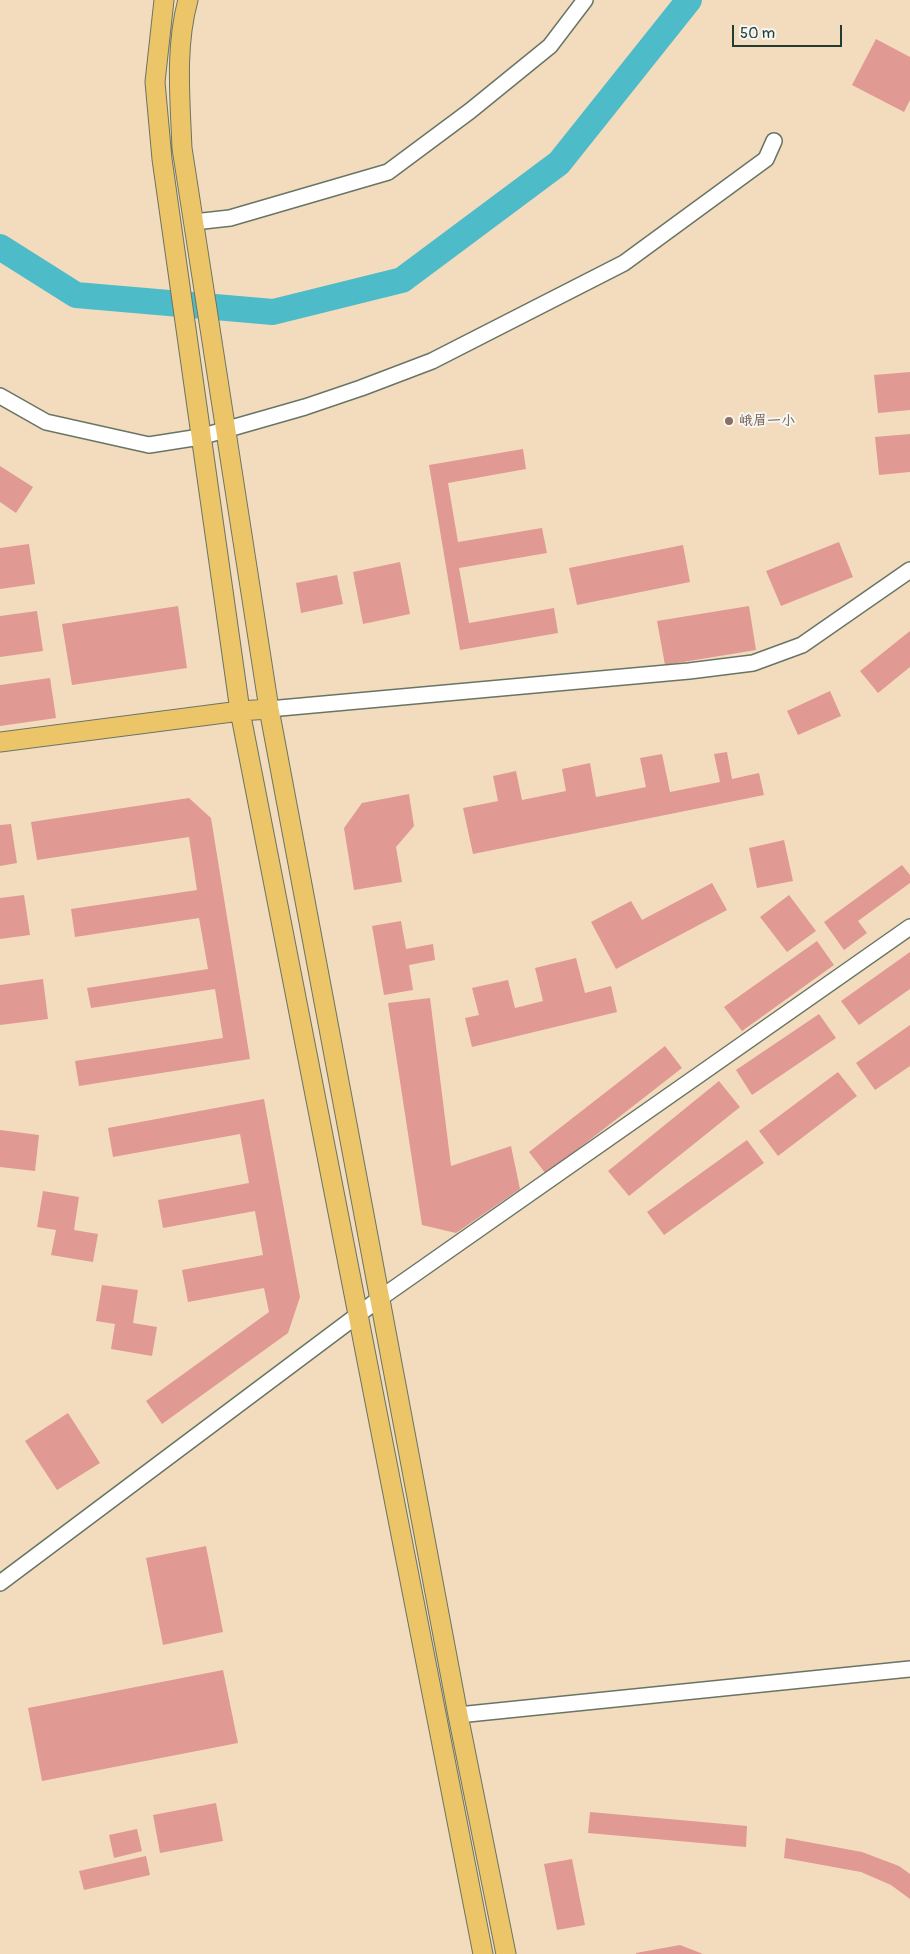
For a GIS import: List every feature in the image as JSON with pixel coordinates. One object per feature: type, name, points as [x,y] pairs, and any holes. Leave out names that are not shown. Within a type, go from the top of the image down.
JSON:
[{"type":"main road","points":[[164,0],[155,82],[162,159],[240,711],[483,1954]]},
{"type":"main road","points":[[188,0],[182,21],[180,86],[182,148],[269,709],[458,1715],[506,1954]]},
{"type":"main road","points":[[0,742],[240,711],[269,709]]},
{"type":"street","points":[[195,228],[388,172],[470,111],[550,46],[585,0]]},
{"type":"street","points":[[0,396],[46,422],[149,445],[200,437],[351,392],[432,362],[624,263],[766,159],[774,141]]},
{"type":"street","points":[[269,709],[689,671],[753,663],[802,645],[910,570]]},
{"type":"street","points":[[0,1583],[379,1299],[910,927]]},
{"type":"street","points":[[458,1715],[910,1669]]},
{"type":"building","points":[[876,39],[910,57],[910,100],[904,112],[852,85]]},
{"type":"building","points":[[910,372],[910,410],[878,413],[874,375]]},
{"type":"building","points":[[910,434],[910,472],[879,475],[875,437]]},
{"type":"building","points":[[523,449],[526,469],[448,483],[458,542],[542,528],[547,553],[459,568],[469,623],[554,608],[558,633],[460,650],[429,465]]},
{"type":"building","points":[[0,466],[33,487],[16,513],[0,502]]},
{"type":"building","points":[[839,542],[853,577],[781,606],[766,571]]},
{"type":"building","points":[[29,544],[35,584],[0,589],[0,548]]},
{"type":"building","points":[[683,545],[690,582],[577,605],[569,568]]},
{"type":"building","points":[[400,562],[410,614],[363,624],[353,572]]},
{"type":"building","points":[[337,575],[343,604],[301,613],[296,583]]},
{"type":"building","points":[[178,606],[187,668],[72,685],[62,624]]},
{"type":"building","points":[[749,606],[756,650],[665,665],[657,621]]},
{"type":"building","points":[[37,611],[43,651],[0,657],[0,616]]},
{"type":"building","points":[[910,631],[910,667],[878,693],[860,671]]},
{"type":"building","points":[[50,678],[56,718],[0,726],[0,685]]},
{"type":"building","points":[[830,691],[841,716],[798,735],[787,711]]},
{"type":"building","points":[[727,752],[732,779],[759,773],[764,795],[473,854],[463,808],[498,801],[493,776],[516,771],[522,800],[566,791],[562,769],[590,763],[596,797],[646,787],[640,758],[662,754],[670,792],[720,782],[714,754]]},
{"type":"building","points":[[409,794],[414,826],[396,847],[402,882],[354,890],[344,828],[362,803]]},
{"type":"building","points":[[189,798],[211,818],[250,1059],[79,1086],[75,1061],[223,1038],[215,989],[91,1008],[87,988],[208,969],[199,918],[75,937],[71,909],[197,890],[189,837],[37,860],[31,822]]},
{"type":"building","points":[[11,824],[17,863],[0,866],[0,825]]},
{"type":"building","points":[[784,840],[793,881],[757,888],[749,848]]},
{"type":"building","points":[[902,865],[910,875],[910,883],[858,921],[867,933],[844,950],[824,922]]},
{"type":"building","points":[[712,883],[727,910],[616,969],[591,922],[631,901],[642,920]]},
{"type":"building","points":[[24,895],[30,935],[0,939],[0,898]]},
{"type":"building","points":[[789,895],[816,931],[787,952],[760,917]]},
{"type":"building","points":[[401,921],[406,949],[433,944],[435,960],[409,965],[413,990],[384,995],[372,926]]},
{"type":"building","points":[[817,941],[834,965],[742,1031],[724,1007]]},
{"type":"building","points":[[910,952],[910,989],[859,1025],[841,1001]]},
{"type":"building","points":[[576,958],[585,993],[611,986],[617,1012],[472,1047],[465,1018],[479,1015],[472,988],[508,980],[515,1008],[543,1001],[535,968]]},
{"type":"building","points":[[43,979],[48,1019],[0,1025],[0,985]]},
{"type":"building","points":[[430,998],[451,1166],[511,1146],[520,1189],[456,1233],[422,1225],[388,1003]]},
{"type":"building","points":[[819,1014],[836,1038],[752,1095],[736,1070]]},
{"type":"building","points":[[910,1025],[910,1066],[875,1090],[856,1063]]},
{"type":"building","points":[[665,1046],[682,1068],[546,1174],[529,1152]]},
{"type":"building","points":[[838,1072],[857,1096],[778,1156],[759,1131]]},
{"type":"building","points":[[719,1081],[740,1107],[629,1196],[608,1171]]},
{"type":"building","points":[[264,1099],[300,1297],[288,1333],[162,1424],[146,1401],[269,1312],[264,1288],[188,1302],[182,1270],[263,1255],[255,1211],[163,1228],[158,1200],[249,1183],[240,1134],[113,1157],[108,1128]]},
{"type":"building","points":[[0,1130],[39,1135],[35,1171],[0,1167]]},
{"type":"building","points":[[747,1140],[764,1163],[664,1235],[647,1212]]},
{"type":"building","points":[[43,1191],[79,1197],[74,1230],[98,1234],[93,1262],[51,1255],[56,1230],[37,1227]]},
{"type":"building","points":[[102,1285],[138,1290],[133,1323],[157,1327],[152,1356],[111,1349],[115,1324],[96,1321]]},
{"type":"building","points":[[68,1413],[100,1463],[57,1490],[25,1441]]},
{"type":"building","points":[[206,1546],[223,1632],[163,1645],[146,1558]]},
{"type":"building","points":[[223,1670],[238,1743],[42,1781],[28,1708]]},
{"type":"building","points":[[216,1803],[223,1841],[160,1853],[153,1815]]},
{"type":"building","points":[[590,1812],[747,1826],[746,1847],[588,1833]]},
{"type":"building","points":[[137,1829],[142,1851],[114,1858],[109,1835]]},
{"type":"building","points":[[786,1838],[862,1852],[899,1866],[910,1874],[910,1899],[891,1885],[861,1872],[784,1858]]},
{"type":"building","points":[[146,1856],[150,1875],[84,1890],[79,1871]]},
{"type":"building","points":[[572,1859],[585,1925],[557,1930],[544,1864]]},
{"type":"building","points":[[680,1945],[703,1954],[636,1954],[636,1953]]},
{"type":"waterway","points":[[0,247],[76,295],[273,312],[402,280],[559,163],[689,0]]},
{"type":"place","name":"峨眉一小","points":[[729,421]]}]
